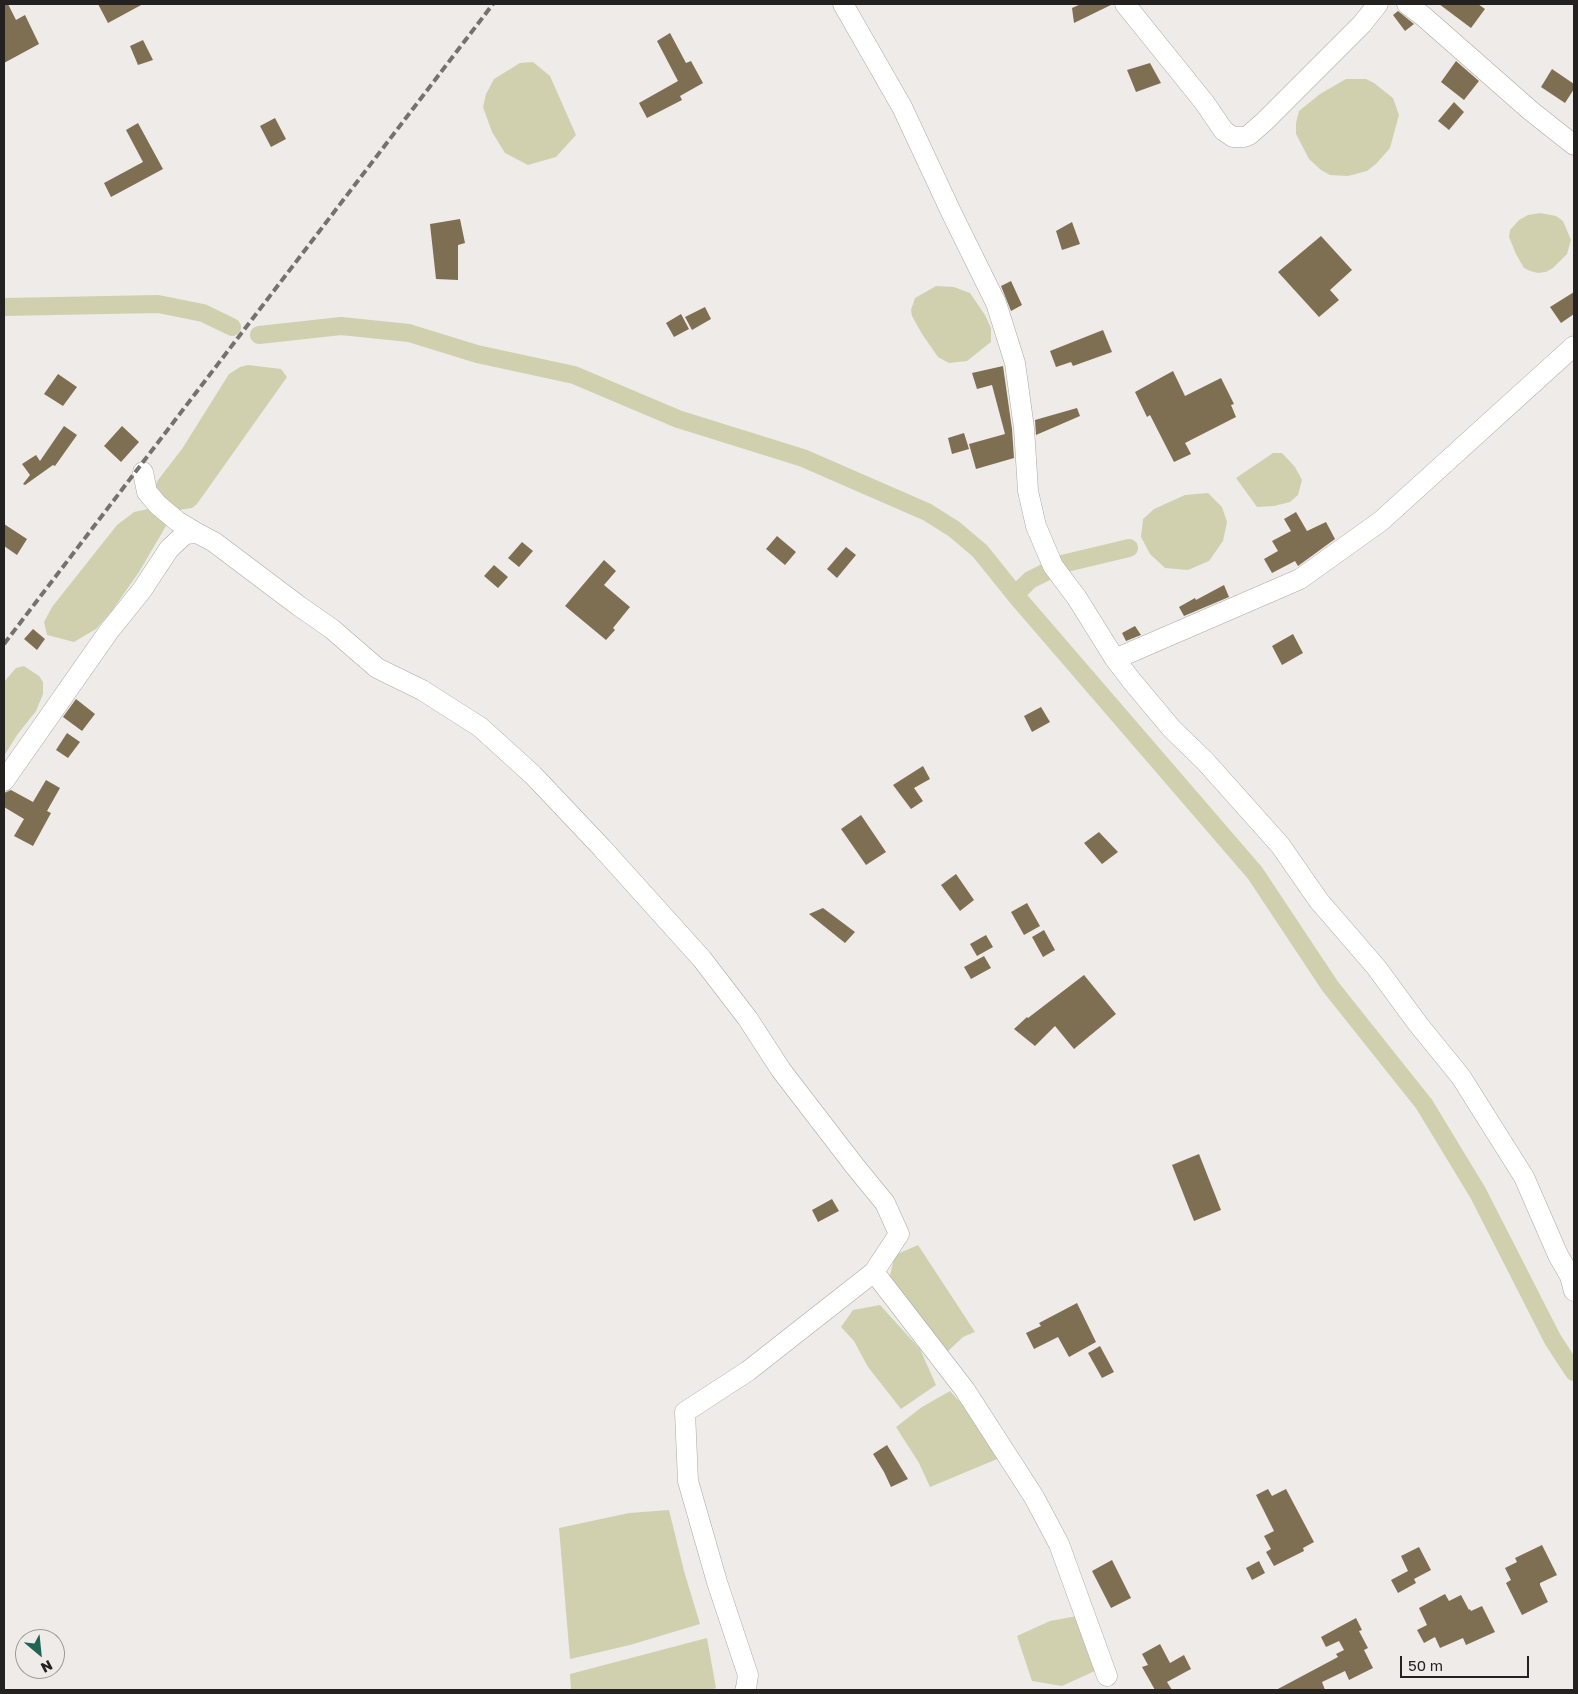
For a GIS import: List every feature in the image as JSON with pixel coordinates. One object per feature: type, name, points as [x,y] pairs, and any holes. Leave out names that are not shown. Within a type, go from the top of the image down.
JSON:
[{"type":"street","points":[[843,4],[902,107],[996,303],[1015,363],[1024,428],[1028,491],[1036,526],[1053,566],[1077,598],[1115,659],[1172,729],[1205,761],[1280,845],[1320,901],[1376,967],[1418,1024],[1462,1077],[1524,1177],[1558,1255],[1570,1276],[1574,1291]]},
{"type":"street","points":[[1125,4],[1204,102],[1224,130],[1233,137],[1244,137],[1249,135],[1271,115],[1362,24],[1378,4]]},
{"type":"street","points":[[1407,4],[1531,111],[1574,145]]},
{"type":"street","points":[[1115,659],[1300,579],[1381,521],[1574,346]]},
{"type":"street","points":[[143,472],[147,492],[154,501],[177,521],[214,542],[332,629],[376,668],[422,690],[480,727],[533,775],[702,959],[748,1019],[781,1070],[885,1203],[899,1234],[874,1272],[748,1371],[685,1412],[688,1481],[717,1582],[748,1676],[746,1690]]},
{"type":"street","points":[[4,781],[109,632],[142,590],[169,549],[185,534],[197,533]]},
{"type":"street","points":[[874,1272],[965,1390],[1034,1497],[1059,1544],[1106,1676]]},
{"type":"shaded area","points":[[533,62],[550,76],[576,135],[556,157],[528,165],[505,153],[492,132],[483,107],[486,94],[494,79],[520,63]]},
{"type":"shaded area","points":[[1346,79],[1366,79],[1374,83],[1393,98],[1399,115],[1390,148],[1376,164],[1367,171],[1348,176],[1330,175],[1309,159],[1296,134],[1296,123],[1299,111],[1320,94]]},
{"type":"shaded area","points":[[1540,213],[1556,216],[1563,221],[1571,240],[1567,254],[1553,268],[1546,272],[1538,273],[1524,268],[1509,237],[1510,230],[1519,220],[1528,215]]},
{"type":"shaded area","points":[[936,286],[954,287],[970,293],[985,315],[991,328],[991,342],[967,361],[949,363],[938,357],[912,316],[911,310],[915,298]]},
{"type":"shaded area","points":[[248,365],[281,369],[287,377],[197,504],[192,508],[179,510],[154,489],[158,480],[182,449],[229,374],[240,367]]},
{"type":"shaded area","points":[[1273,453],[1282,453],[1295,467],[1302,480],[1298,495],[1290,502],[1274,506],[1257,507],[1236,478]]},
{"type":"shaded area","points":[[1208,493],[1222,507],[1227,522],[1223,541],[1209,561],[1188,570],[1165,568],[1150,554],[1141,537],[1143,519],[1154,509],[1185,495]]},
{"type":"shaded area","points":[[153,508],[165,519],[166,526],[139,572],[111,612],[96,629],[74,642],[47,635],[44,622],[52,607],[117,525],[134,512]]},
{"type":"shaded area","points":[[24,666],[39,676],[43,682],[43,694],[36,711],[17,735],[4,756],[4,682],[16,668]]},
{"type":"shaded area","points":[[918,1245],[975,1332],[963,1337],[945,1354],[889,1279],[895,1255]]},
{"type":"shaded area","points":[[880,1305],[920,1349],[936,1385],[901,1409],[868,1367],[854,1341],[841,1327],[853,1310]]},
{"type":"shaded area","points":[[950,1391],[972,1415],[1002,1457],[930,1487],[919,1463],[896,1427],[922,1407]]},
{"type":"shaded area","points":[[669,1510],[684,1571],[700,1624],[630,1645],[570,1659],[559,1528],[629,1513]]},
{"type":"shaded area","points":[[1077,1616],[1097,1670],[1062,1686],[1032,1681],[1017,1636],[1050,1621]]},
{"type":"shaded area","points":[[707,1638],[716,1688],[711,1690],[571,1690],[570,1674]]},
{"type":"building","points":[[4,4],[8,4],[16,20],[25,15],[39,44],[4,63]]},
{"type":"building","points":[[98,4],[143,4],[108,23]]},
{"type":"building","points":[[1081,4],[1113,4],[1074,23],[1072,8]]},
{"type":"building","points":[[1439,4],[1478,4],[1485,9],[1471,28]]},
{"type":"building","points":[[1398,11],[1414,24],[1405,31],[1393,15]]},
{"type":"building","points":[[670,33],[686,63],[691,61],[703,83],[680,96],[682,100],[647,118],[639,103],[678,81],[657,41]]},
{"type":"building","points":[[143,40],[153,60],[138,65],[130,46]]},
{"type":"building","points":[[1456,61],[1479,81],[1464,100],[1441,82]]},
{"type":"building","points":[[1150,63],[1161,83],[1136,92],[1127,70]]},
{"type":"building","points":[[1552,69],[1574,84],[1574,89],[1565,103],[1541,87]]},
{"type":"building","points":[[1454,102],[1464,112],[1449,130],[1438,121]]},
{"type":"building","points":[[275,118],[286,139],[271,147],[260,126]]},
{"type":"building","points":[[138,123],[163,169],[111,197],[104,183],[143,162],[126,130]]},
{"type":"building","points":[[460,219],[465,243],[458,245],[458,280],[436,279],[430,224]]},
{"type":"building","points":[[1072,222],[1080,244],[1062,250],[1056,231]]},
{"type":"building","points":[[1321,236],[1352,270],[1330,290],[1339,300],[1319,317],[1278,272]]},
{"type":"building","points":[[1011,281],[1022,305],[1011,311],[1001,286]]},
{"type":"building","points":[[1574,292],[1574,314],[1561,323],[1550,307]]},
{"type":"building","points":[[705,307],[711,319],[692,330],[685,317]]},
{"type":"building","points":[[681,314],[689,329],[674,337],[666,323]]},
{"type":"building","points":[[1103,330],[1112,352],[1073,366],[1071,362],[1056,367],[1050,351]]},
{"type":"building","points":[[1003,366],[1014,458],[976,469],[969,444],[1005,434],[992,385],[977,389],[972,373]]},
{"type":"building","points":[[1173,371],[1185,396],[1221,378],[1234,404],[1231,405],[1236,417],[1185,443],[1191,454],[1174,462],[1150,415],[1147,417],[1135,392]]},
{"type":"building","points":[[58,374],[77,387],[63,406],[44,394]]},
{"type":"building","points":[[1077,408],[1080,416],[1036,435],[1035,420]]},
{"type":"building","points":[[64,426],[77,435],[55,466],[53,465],[25,485],[23,484],[30,475],[22,464],[36,455],[40,461]]},
{"type":"building","points":[[122,426],[139,442],[121,462],[104,446]]},
{"type":"building","points":[[964,433],[969,449],[952,454],[948,438]]},
{"type":"building","points":[[1296,512],[1307,531],[1326,522],[1335,539],[1298,566],[1295,561],[1272,573],[1264,559],[1278,551],[1272,541],[1291,531],[1284,519]]},
{"type":"building","points":[[4,524],[27,539],[17,555],[4,546]]},
{"type":"building","points":[[777,536],[796,552],[785,565],[766,549]]},
{"type":"building","points":[[522,542],[533,551],[519,567],[508,558]]},
{"type":"building","points":[[846,547],[856,555],[837,578],[827,569]]},
{"type":"building","points":[[604,560],[616,571],[604,585],[630,607],[606,640],[565,606]]},
{"type":"building","points":[[494,565],[508,577],[498,588],[484,576]]},
{"type":"building","points":[[1224,585],[1229,597],[1184,616],[1179,607]]},
{"type":"building","points":[[1135,626],[1141,635],[1126,641],[1122,633]]},
{"type":"building","points":[[33,629],[45,639],[37,650],[24,639]]},
{"type":"building","points":[[1293,634],[1303,653],[1282,665],[1272,646]]},
{"type":"building","points":[[76,699],[95,714],[82,731],[63,717]]},
{"type":"building","points":[[1041,707],[1050,722],[1032,732],[1024,716]]},
{"type":"building","points":[[67,733],[80,742],[68,758],[56,750]]},
{"type":"building","points":[[923,766],[930,779],[914,788],[923,801],[911,809],[893,785]]},
{"type":"building","points":[[46,780],[60,788],[47,811],[51,813],[33,846],[14,836],[24,819],[4,807],[4,793],[11,790],[33,802]]},
{"type":"building","points":[[861,815],[886,852],[866,865],[841,829]]},
{"type":"building","points":[[1099,832],[1118,852],[1102,864],[1084,843]]},
{"type":"building","points":[[956,874],[974,900],[960,911],[941,885]]},
{"type":"building","points":[[1027,903],[1040,926],[1024,935],[1011,912]]},
{"type":"building","points":[[823,908],[855,932],[845,943],[809,914]]},
{"type":"building","points":[[1044,930],[1055,950],[1043,957],[1032,937]]},
{"type":"building","points":[[986,935],[993,947],[977,956],[970,944]]},
{"type":"building","points":[[984,956],[991,968],[971,979],[964,967]]},
{"type":"building","points":[[1084,975],[1116,1014],[1074,1049],[1055,1026],[1035,1046],[1014,1029],[1027,1017]]},
{"type":"building","points":[[1199,1154],[1221,1210],[1194,1221],[1172,1165]]},
{"type":"building","points":[[832,1199],[839,1211],[818,1222],[812,1210]]},
{"type":"building","points":[[1077,1303],[1096,1342],[1069,1357],[1058,1337],[1034,1349],[1026,1333],[1041,1326],[1039,1323]]},
{"type":"building","points":[[1100,1346],[1114,1372],[1102,1378],[1088,1353]]},
{"type":"building","points":[[887,1445],[908,1479],[891,1487],[873,1454]]},
{"type":"building","points":[[1268,1489],[1272,1496],[1286,1489],[1314,1542],[1303,1548],[1304,1551],[1274,1566],[1266,1552],[1271,1549],[1264,1536],[1274,1531],[1256,1495]]},
{"type":"building","points":[[1542,1545],[1557,1575],[1540,1583],[1548,1602],[1522,1615],[1506,1583],[1511,1580],[1505,1568],[1517,1562],[1515,1558]]},
{"type":"building","points":[[1419,1547],[1431,1570],[1414,1579],[1416,1583],[1398,1593],[1391,1580],[1408,1571],[1401,1556]]},
{"type":"building","points":[[1112,1560],[1131,1598],[1111,1608],[1092,1571]]},
{"type":"building","points":[[1259,1561],[1265,1573],[1252,1580],[1246,1568]]},
{"type":"building","points":[[1445,1594],[1449,1601],[1461,1595],[1471,1611],[1482,1606],[1495,1632],[1466,1645],[1463,1638],[1440,1648],[1435,1637],[1424,1643],[1417,1630],[1427,1625],[1419,1608]]},
{"type":"building","points":[[1356,1618],[1362,1630],[1359,1631],[1368,1648],[1364,1650],[1373,1668],[1349,1680],[1345,1671],[1322,1682],[1325,1690],[1276,1690],[1338,1657],[1336,1654],[1344,1650],[1339,1641],[1326,1647],[1321,1637]]},
{"type":"building","points":[[1160,1644],[1170,1663],[1184,1655],[1191,1669],[1167,1682],[1172,1690],[1155,1690],[1142,1667],[1148,1665],[1142,1654]]},
{"type":"waterway","points":[[4,307],[158,304],[203,313],[232,327]]},
{"type":"waterway","points":[[259,335],[341,326],[409,333],[477,354],[574,375],[678,419],[803,458],[927,512],[954,529],[980,551],[1017,597],[1255,873],[1330,986],[1424,1104],[1478,1193],[1553,1340],[1574,1372]]},
{"type":"waterway","points":[[1062,564],[1129,548]]},
{"type":"waterway","points":[[1017,597],[1018,591],[1030,580],[1048,571]]},
{"type":"railway","points":[[4,644],[493,4]]}]
